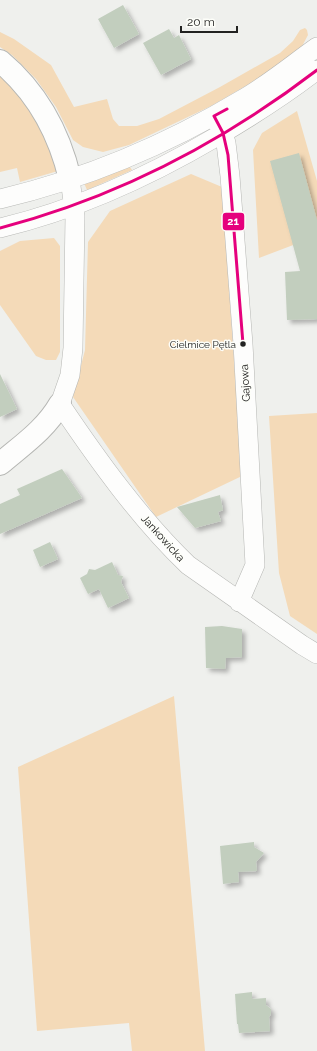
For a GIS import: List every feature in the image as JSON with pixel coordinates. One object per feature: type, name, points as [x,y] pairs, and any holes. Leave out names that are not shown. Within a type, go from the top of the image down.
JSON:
[{"type":"main road","points":[[0,61],[24,83],[45,112],[62,150],[70,179]]},
{"type":"main road","points":[[0,464],[38,433],[48,423],[60,404]]},
{"type":"street","points":[[0,199],[70,179],[146,149],[214,116],[244,98],[317,47]]},
{"type":"street","points":[[0,228],[74,206],[158,170],[253,115],[317,70]]},
{"type":"street","name":"Gajowa","points":[[214,116],[223,133],[226,143],[232,198],[244,352],[255,565],[239,602]]},
{"type":"street","points":[[60,404],[70,375],[73,354],[74,206],[70,179]]},
{"type":"street","name":"Jankowicka","points":[[60,404],[110,475],[172,549],[188,565],[239,602],[317,654]]},
{"type":"shaded area","points":[[305,28],[308,35],[299,52],[249,84],[211,106],[129,145],[103,152],[83,147],[73,140],[56,107],[36,79],[12,55],[0,47],[0,32],[14,39],[51,65],[74,107],[107,99],[113,119],[119,126],[137,126],[159,119],[280,53],[293,41],[300,30]]},
{"type":"shaded area","points":[[0,70],[40,121],[58,171],[20,182],[17,168],[0,172]]},
{"type":"shaded area","points":[[297,111],[317,181],[317,236],[259,258],[253,150],[262,133]]},
{"type":"shaded area","points":[[130,167],[132,170],[87,190],[84,183]]},
{"type":"shaded area","points":[[191,174],[222,187],[242,476],[156,517],[73,397],[85,350],[88,242],[110,211]]},
{"type":"shaded area","points":[[54,238],[60,246],[60,352],[56,360],[46,360],[36,356],[0,305],[0,251],[20,241]]},
{"type":"shaded area","points":[[317,413],[317,634],[290,616],[279,573],[269,416]]},
{"type":"shaded area","points":[[174,696],[205,1051],[132,1051],[129,1023],[37,1031],[18,767]]},
{"type":"building","points":[[123,5],[139,34],[114,48],[98,19]]},
{"type":"building","points":[[169,29],[174,38],[179,35],[191,59],[161,75],[143,43]]},
{"type":"building","points":[[299,153],[317,220],[317,319],[287,320],[285,272],[300,271],[270,161]]},
{"type":"building","points":[[0,374],[17,409],[0,417]]},
{"type":"building","points":[[62,469],[82,498],[0,534],[0,504],[20,495],[17,489]]},
{"type":"building","points":[[220,495],[223,510],[218,512],[221,521],[195,528],[177,507]]},
{"type":"building","points":[[50,542],[58,559],[40,567],[33,550]]},
{"type":"building","points":[[112,562],[118,575],[123,576],[121,582],[129,598],[108,608],[99,589],[88,594],[80,578],[87,574],[89,569],[95,570]]},
{"type":"building","points":[[222,626],[242,629],[242,657],[226,658],[225,669],[206,668],[205,627]]},
{"type":"building","points":[[254,842],[254,847],[264,853],[256,862],[257,871],[238,872],[239,882],[223,884],[220,846]]},
{"type":"building","points":[[252,992],[252,999],[266,998],[266,1005],[271,1009],[271,1014],[269,1017],[270,1031],[239,1033],[235,994]]},
{"type":"transit line","name":"21","points":[[0,228],[43,216],[85,201],[166,165],[206,144],[244,121],[317,70]]},
{"type":"transit line","name":"21","points":[[227,109],[214,116],[223,133],[228,155],[243,344]]},
{"type":"place","name":"Cielmice Pętla","points":[[243,344]]}]
